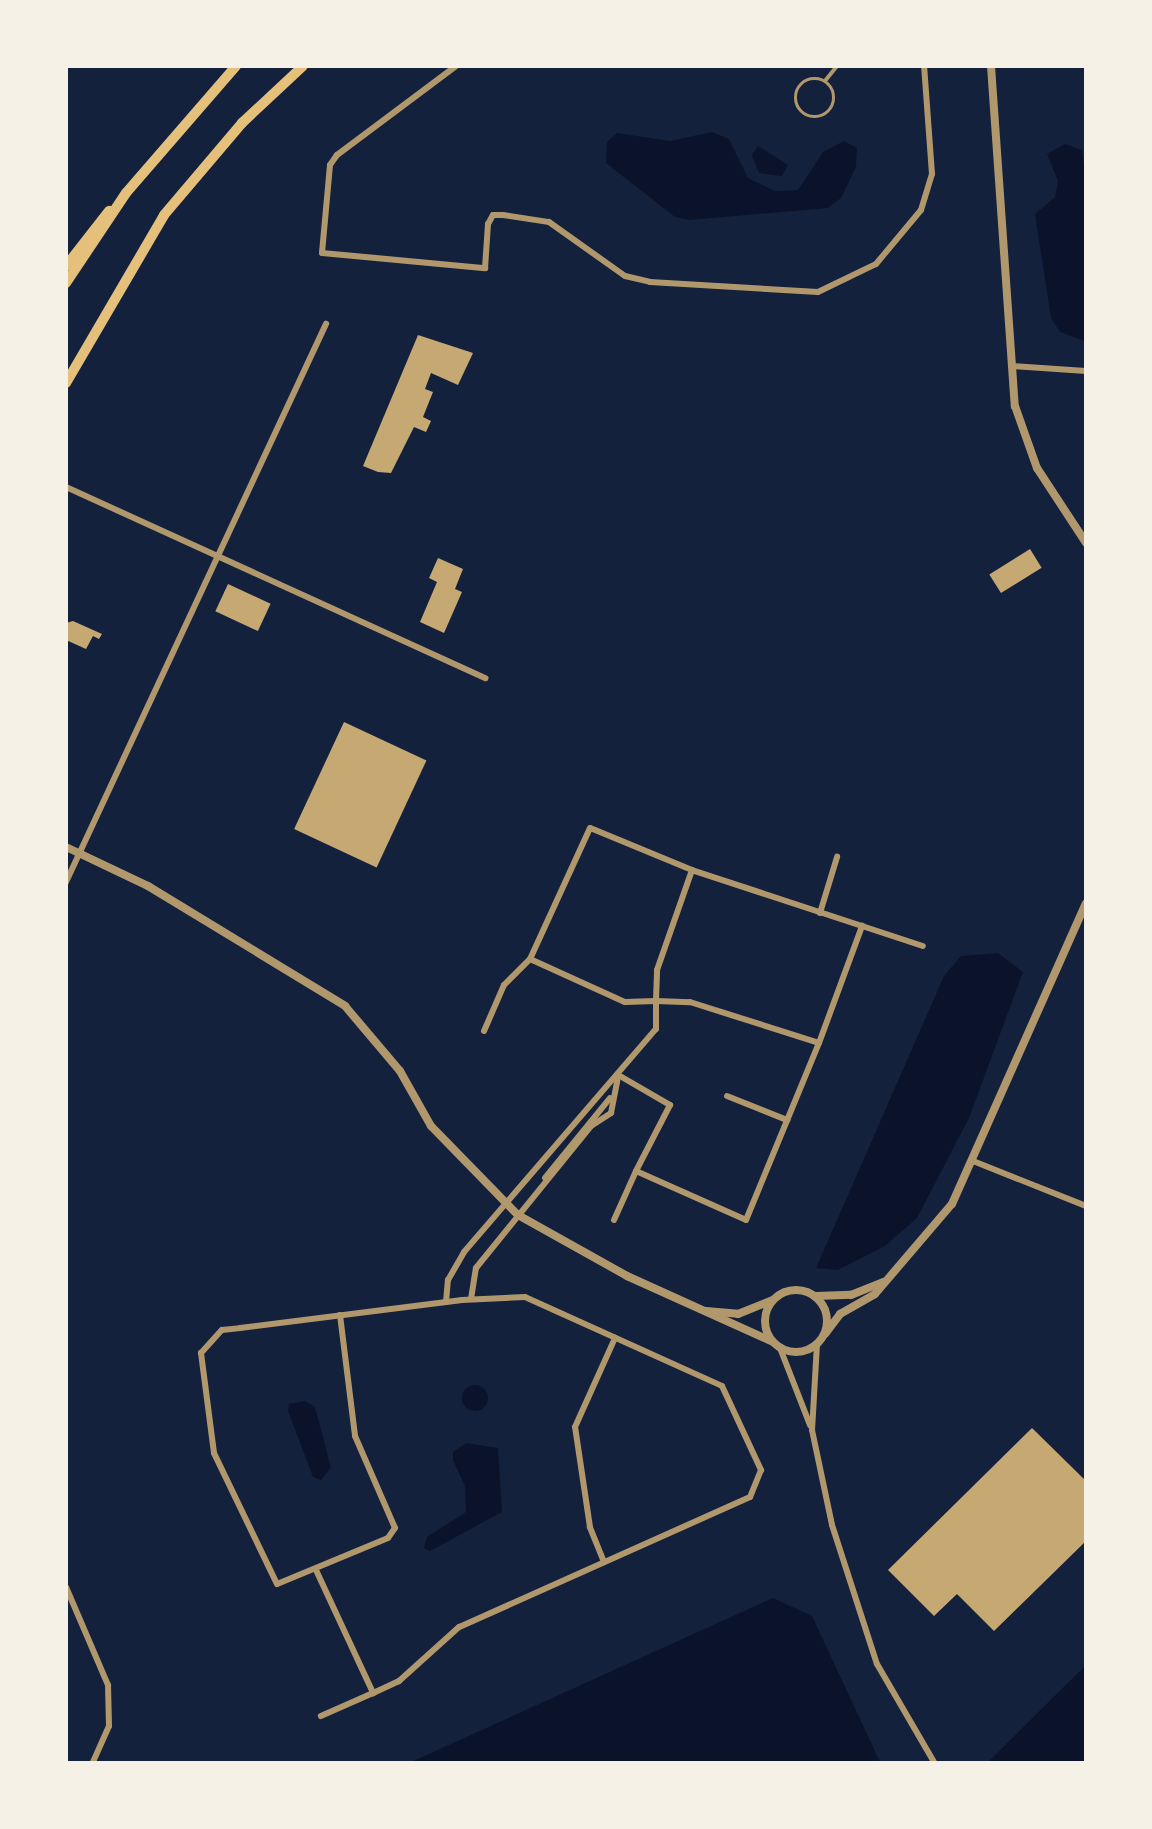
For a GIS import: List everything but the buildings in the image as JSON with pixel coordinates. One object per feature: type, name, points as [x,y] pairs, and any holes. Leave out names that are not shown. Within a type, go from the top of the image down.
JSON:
[{"type":"main road","points":[[66,283],[119,203],[236,66]]},
{"type":"main road","points":[[66,383],[164,215],[242,123],[303,66]]},
{"type":"main road","points":[[66,266],[97,221],[119,203]]},
{"type":"street","points":[[456,66],[337,155],[330,165],[322,253],[485,268],[488,224],[493,215],[503,215],[549,222],[625,276],[650,282],[818,292],[876,264],[921,210],[932,174],[924,66]]},
{"type":"street","points":[[990,66],[1010,366],[1027,447],[1086,543]]},
{"type":"street","points":[[66,882],[326,324]]},
{"type":"street","points":[[1010,366],[1086,371]]},
{"type":"street","points":[[66,487],[219,554],[486,678]]},
{"type":"street","points":[[484,1031],[504,985],[530,959],[590,828],[692,870],[923,946]]},
{"type":"street","points":[[66,847],[148,886],[345,1006],[400,1071],[431,1126],[504,1204],[518,1215],[627,1276],[795,1352],[817,1344],[830,1322],[883,1282],[934,1228],[973,1161],[1086,903]]},
{"type":"street","points":[[820,913],[837,858]]},
{"type":"street","points":[[446,1302],[454,1266],[504,1204],[618,1077],[656,1029],[657,970],[692,870]]},
{"type":"street","points":[[636,1171],[746,1220],[819,1043],[862,926]]},
{"type":"street","points":[[530,959],[625,1002],[656,1000],[721,1009],[819,1043]]},
{"type":"street","points":[[471,1299],[476,1268],[542,1183],[568,1161],[591,1126],[611,1113],[610,1098],[618,1077]]},
{"type":"street","points":[[614,1220],[670,1105],[618,1077]]},
{"type":"street","points":[[727,1096],[787,1120]]},
{"type":"street","points":[[973,1161],[1086,1206]]},
{"type":"street","points":[[706,1311],[738,1314],[797,1290],[813,1295],[840,1297],[883,1282]]},
{"type":"street","points":[[813,1295],[826,1311],[825,1334]]},
{"type":"street","points":[[321,1716],[400,1681],[459,1627],[750,1497],[761,1478],[722,1386],[524,1297],[471,1299],[340,1315],[222,1330],[201,1353],[214,1453],[267,1570],[284,1585],[388,1538],[395,1528],[355,1436],[340,1315]]},
{"type":"street","points":[[775,1298],[765,1320],[812,1430],[832,1525],[877,1664],[934,1762]]},
{"type":"street","points":[[604,1562],[590,1527],[575,1427],[615,1338]]},
{"type":"street","points":[[812,1430],[817,1344]]},
{"type":"street","points":[[316,1570],[373,1693]]},
{"type":"street","points":[[66,1587],[108,1685],[109,1726],[93,1762]]},
{"type":"lane","points":[[825,82],[833,91],[832,106],[816,117],[804,113],[796,100],[800,86],[825,82],[837,66]]},
{"type":"water","points":[[712,132],[729,139],[748,178],[775,191],[798,190],[823,152],[844,141],[857,148],[856,167],[841,198],[828,208],[689,220],[675,217],[606,163],[607,142],[617,133],[670,141]]},
{"type":"water","points":[[1065,144],[1082,150],[1084,165],[1085,341],[1060,332],[1051,318],[1035,214],[1055,197],[1058,181],[1047,154]]},
{"type":"water","points":[[758,146],[788,165],[782,176],[759,173],[752,155]]},
{"type":"water","points":[[998,953],[1023,972],[969,1118],[917,1218],[885,1246],[838,1270],[816,1268],[944,976],[961,956]]},
{"type":"water","points":[[475,1385],[484,1389],[488,1398],[484,1407],[475,1411],[466,1407],[462,1398],[466,1389]]},
{"type":"water","points":[[305,1401],[315,1407],[331,1468],[321,1480],[313,1477],[288,1411],[289,1404]]},
{"type":"water","points":[[466,1443],[498,1448],[502,1512],[430,1551],[424,1548],[427,1537],[466,1512],[465,1486],[453,1460],[453,1452]]},
{"type":"water","points":[[773,1598],[812,1616],[880,1762],[411,1762]]},
{"type":"water","points":[[1085,1666],[1085,1762],[988,1762]]}]
